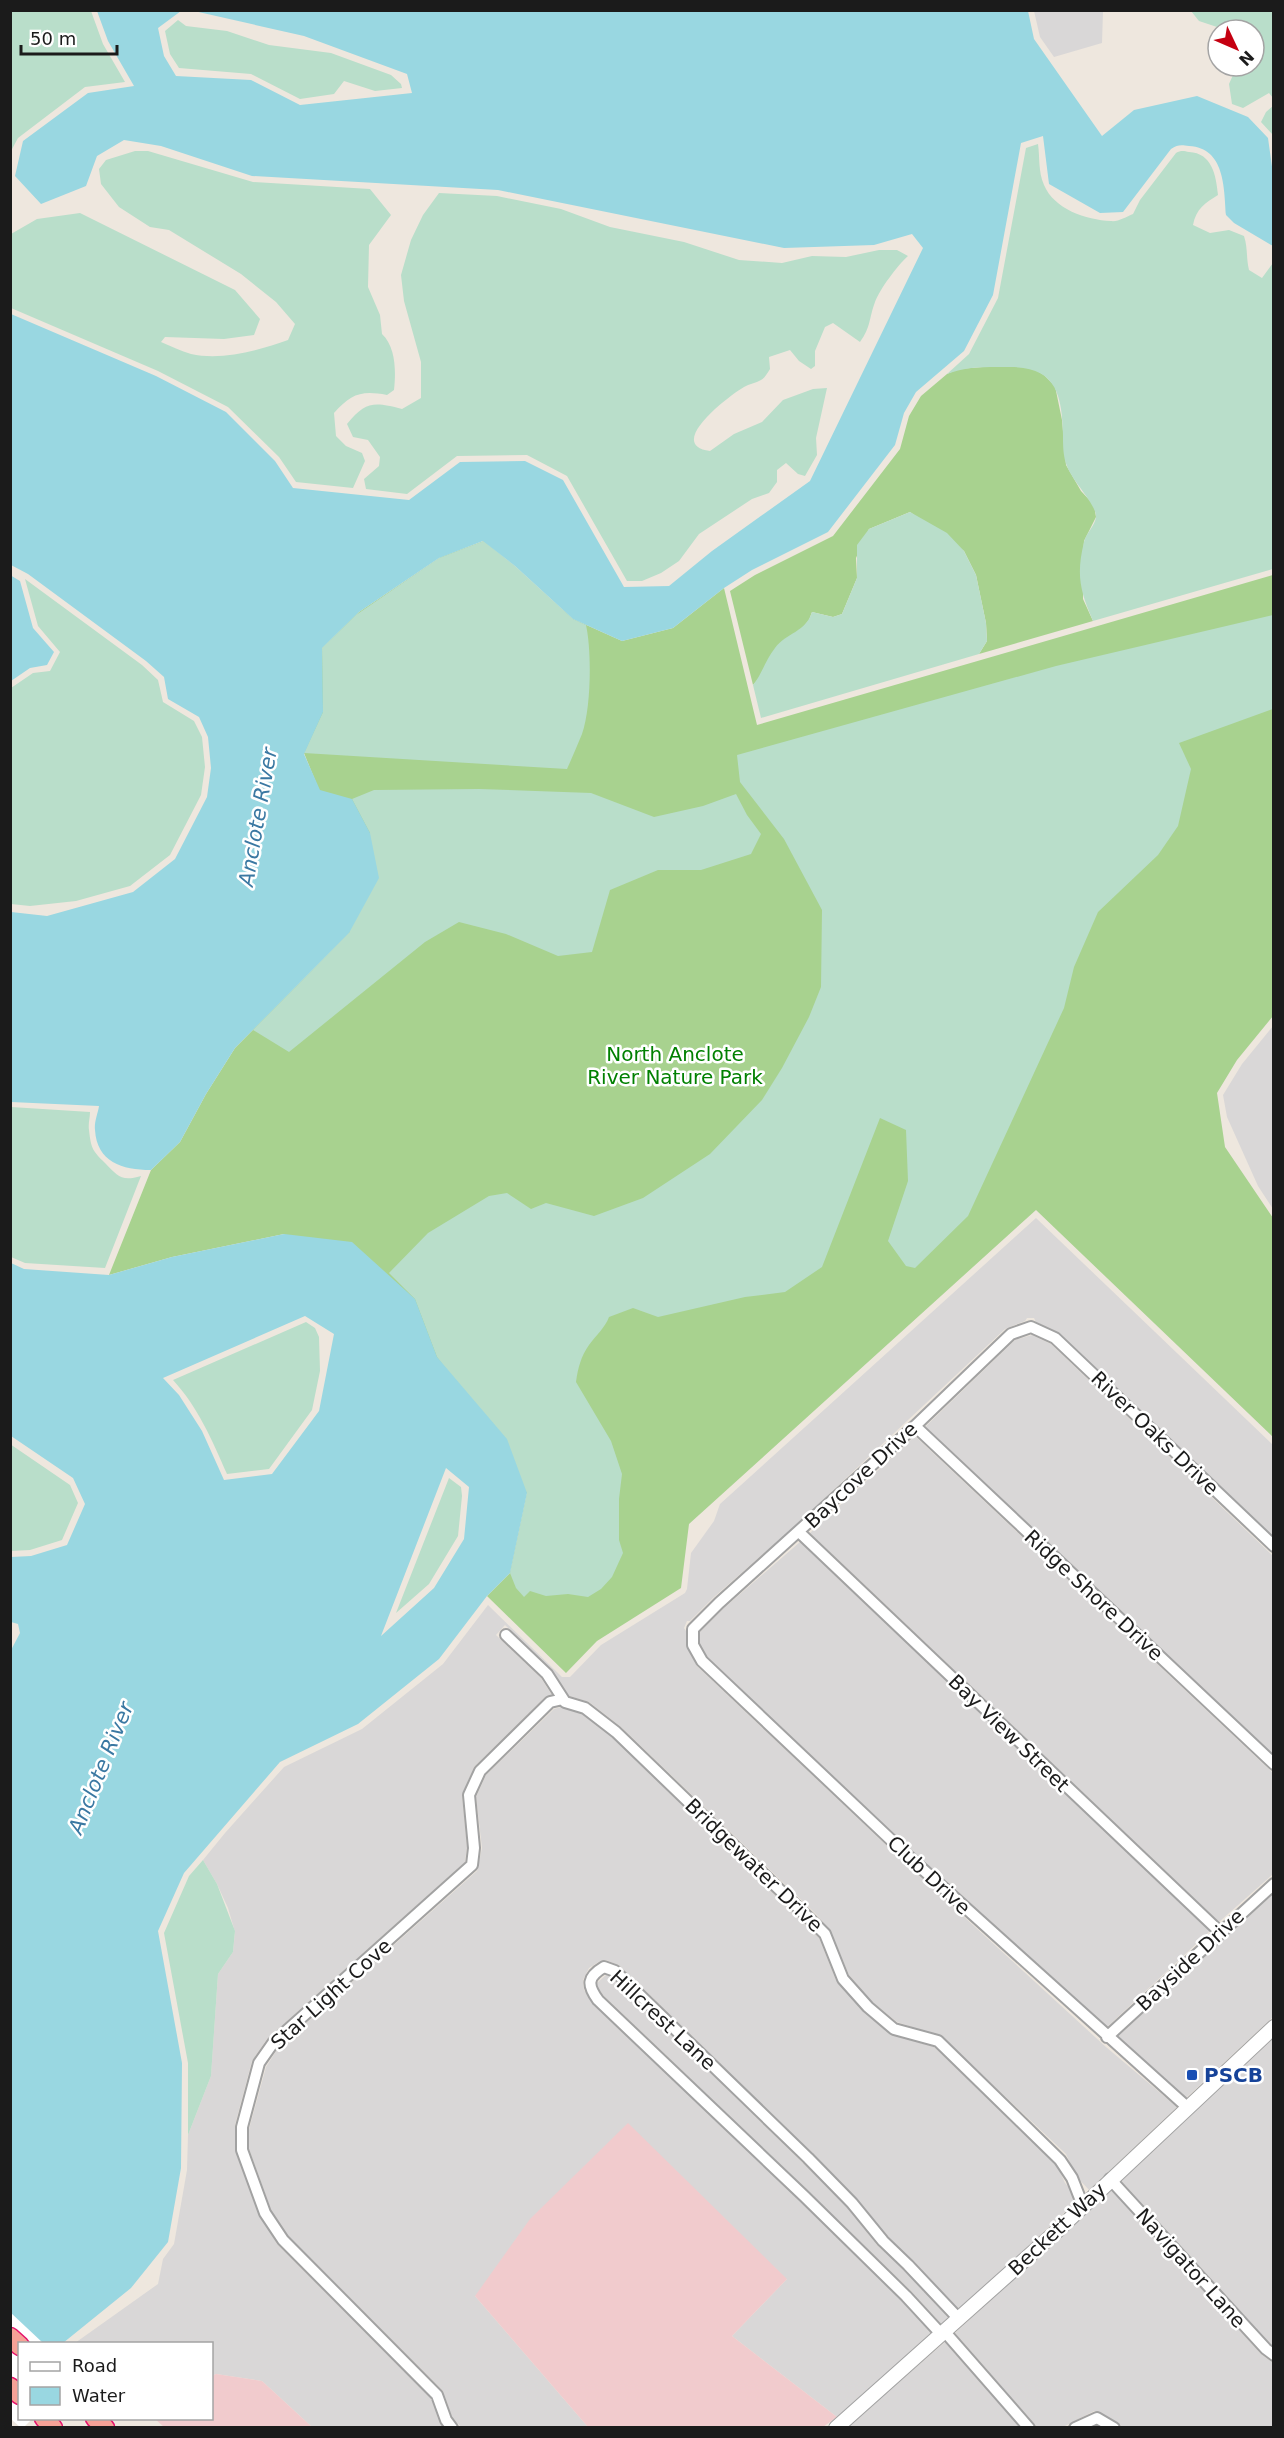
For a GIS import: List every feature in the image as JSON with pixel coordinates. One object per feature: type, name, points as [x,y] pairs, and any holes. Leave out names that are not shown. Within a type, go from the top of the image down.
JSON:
[{"type":"street","name":"Baycove Drive","points":[[693,1629],[915,1426],[1011,1334],[1031,1327]]},
{"type":"street","name":"River Oaks Drive","points":[[1031,1327],[1055,1338],[1274,1546]]},
{"type":"street","name":"Ridge Shore Drive","points":[[915,1426],[1274,1764]]},
{"type":"street","name":"Bay View Street","points":[[799,1532],[1220,1932]]},
{"type":"street","name":"Club Drive","points":[[693,1629],[693,1645],[702,1661],[908,1856],[1187,2107]]},
{"type":"street","points":[[506,1635],[547,1674],[563,1699]]},
{"type":"street","name":"Bridgewater Drive","points":[[563,1699],[565,1702],[585,1708],[616,1732],[812,1920],[825,1934],[843,1978],[868,2007],[894,2028],[938,2041],[1064,2164],[1083,2206]]},
{"type":"street","name":"Star Light Cove","points":[[452,2427],[446,2420],[437,2395],[283,2240],[265,2213],[242,2150],[242,2127],[259,2064],[273,2043],[472,1865],[474,1848],[469,1796],[480,1771],[550,1702],[563,1699]]},
{"type":"street","name":"Bayside Drive","points":[[1107,2037],[1274,1884]]},
{"type":"street","name":"Hillcrest Lane","points":[[959,2319],[883,2241],[852,2203],[823,2173],[615,1971],[604,1967],[595,1972],[590,1980],[591,1990],[598,2000],[906,2296],[1029,2427]]},
{"type":"street","name":"Beckett Way","points":[[836,2427],[943,2334],[1274,2027]]},
{"type":"street","name":"Navigator Lane","points":[[1110,2179],[1274,2355]]},
{"type":"street","points":[[1076,2427],[1097,2418],[1114,2427]]},
{"type":"shaded area","points":[[1034,11],[1103,11],[1102,43],[1054,57],[1040,37]]},
{"type":"shaded area","points":[[1273,1026],[1273,1209],[1258,1186],[1227,1117],[1223,1095],[1242,1064]]},
{"type":"shaded area","points":[[1036,1218],[1273,1445],[1273,1537],[1059,1333],[1036,1322],[1034,1318],[1027,1318],[1005,1329],[794,1527],[690,1621],[687,1621],[684,1628],[686,1644],[697,1666],[903,1861],[1106,2047],[1177,2107],[1089,2190],[1076,2176],[1066,2154],[942,2037],[897,2022],[872,2002],[849,1975],[831,1932],[817,1915],[621,1727],[589,1702],[569,1696],[551,1669],[505,1625],[496,1635],[541,1678],[552,1695],[545,1697],[474,1767],[462,1795],[467,1847],[465,1862],[267,2039],[252,2061],[235,2125],[235,2149],[259,2214],[277,2244],[431,2398],[444,2427],[312,2427],[262,2381],[216,2374],[213,2376],[213,2342],[76,2342],[158,2284],[163,2259],[174,2244],[187,2170],[188,2135],[211,2076],[218,1974],[233,1952],[235,1932],[228,1908],[203,1860],[284,1767],[362,1729],[443,1664],[488,1605],[562,1677],[570,1677],[601,1645],[685,1593],[691,1553],[714,1521],[720,1504]]},
{"type":"shaded area","points":[[1032,1335],[1051,1344],[1273,1556],[1273,1755],[925,1427],[1015,1340]]},
{"type":"shaded area","points":[[915,1436],[1273,1773],[1273,1874],[1219,1922],[810,1533]]},
{"type":"shaded area","points":[[800,1542],[1210,1931],[1106,2028],[912,1851],[707,1657],[700,1644],[700,1632]]},
{"type":"shaded area","points":[[561,1707],[583,1714],[612,1737],[819,1938],[836,1980],[863,2011],[890,2034],[934,2047],[1056,2163],[1065,2183],[1079,2199],[959,2310],[887,2237],[856,2198],[813,2154],[620,1966],[606,1960],[589,1968],[583,1980],[584,1990],[594,2005],[800,2201],[902,2301],[932,2334],[837,2417],[732,2336],[787,2279],[475,2296],[588,2427],[461,2427],[452,2417],[442,2390],[288,2236],[271,2210],[249,2149],[249,2129],[266,2067],[278,2048],[477,1871],[482,1848],[476,1797],[486,1775],[554,1709]]},
{"type":"shaded area","points":[[1273,1894],[1273,2017],[1186,2098],[1117,2037]]},
{"type":"shaded area","points":[[606,1975],[612,1977],[847,2207],[877,2245],[904,2269],[949,2318],[942,2325],[911,2291],[603,1995],[597,1983]]},
{"type":"shaded area","points":[[1273,2037],[1273,2347],[1120,2180]]},
{"type":"shaded area","points":[[628,2123],[787,2279],[732,2336],[837,2417],[823,2427],[588,2427],[475,2296],[530,2219]]},
{"type":"shaded area","points":[[1111,2189],[1261,2354],[1273,2363],[1273,2427],[1123,2427],[1100,2412],[1094,2411],[1063,2427],[1037,2427],[955,2333]]},
{"type":"shaded area","points":[[945,2342],[1020,2427],[847,2427]]},
{"type":"shaded area","points":[[216,2374],[262,2381],[312,2427],[164,2427],[156,2420],[213,2420],[213,2376]]},
{"type":"green space","points":[[11,10],[91,11],[103,44],[125,82],[85,87],[18,138],[11,151]]},
{"type":"green space","points":[[1191,11],[1273,11],[1273,98],[1269,93],[1243,108],[1232,104],[1229,84],[1232,78],[1266,78],[1266,18],[1206,18],[1206,23],[1199,21]]},
{"type":"green space","points":[[178,20],[186,26],[227,31],[269,45],[331,53],[391,75],[401,84],[402,88],[375,91],[344,81],[334,94],[300,99],[251,74],[179,68],[170,54],[165,31]]},
{"type":"green space","points":[[1273,106],[1273,135],[1261,122],[1266,112]]},
{"type":"green space","points":[[1038,144],[1042,180],[1055,201],[1072,212],[1111,221],[1133,214],[1140,200],[1176,153],[1184,151],[1203,156],[1214,173],[1218,195],[1202,207],[1193,225],[1210,233],[1229,230],[1244,236],[1249,270],[1262,278],[1273,263],[1273,569],[1093,621],[1082,592],[1080,564],[1084,542],[1096,517],[1089,500],[1066,462],[1061,407],[1053,386],[1038,372],[1025,368],[978,367],[947,374],[969,354],[998,298],[1026,148]]},
{"type":"green space","points":[[135,151],[148,151],[253,182],[370,189],[391,215],[369,245],[368,287],[380,315],[382,334],[387,339],[392,353],[395,368],[394,390],[387,395],[363,393],[357,395],[346,401],[334,413],[336,436],[346,446],[362,453],[365,461],[353,488],[296,482],[279,457],[228,407],[158,371],[11,308],[11,234],[37,219],[80,213],[235,290],[260,319],[254,335],[224,339],[165,337],[161,342],[191,354],[215,356],[253,351],[288,340],[295,324],[276,302],[241,274],[169,230],[150,227],[119,207],[101,184],[99,169],[106,160]]},
{"type":"green space","points":[[439,193],[497,196],[561,209],[610,227],[684,242],[739,260],[782,263],[812,256],[846,257],[879,250],[897,250],[908,256],[881,291],[860,342],[833,323],[825,327],[815,351],[815,366],[811,369],[799,361],[790,350],[769,357],[770,369],[764,378],[744,387],[726,400],[704,420],[697,430],[694,440],[698,447],[710,451],[734,434],[762,422],[783,400],[813,389],[827,388],[816,438],[817,455],[805,476],[798,474],[786,463],[777,470],[777,482],[769,493],[752,499],[699,534],[679,561],[661,573],[642,581],[627,581],[567,476],[527,455],[457,456],[407,494],[366,489],[364,479],[379,466],[380,457],[368,440],[353,437],[347,424],[365,407],[384,405],[402,409],[421,398],[421,362],[404,301],[401,275],[411,240],[423,215]]},
{"type":"green space","points":[[1030,367],[1044,375],[1055,386],[1062,420],[1066,465],[1081,491],[1094,505],[1096,517],[1084,541],[1083,557],[1083,599],[1093,621],[979,654],[987,641],[986,623],[976,575],[964,551],[910,512],[869,529],[856,558],[857,578],[842,614],[833,617],[812,612],[809,620],[753,685],[730,591],[755,575],[833,536],[900,449],[909,416],[921,396],[947,374],[958,369]]},
{"type":"green space","points":[[910,512],[947,533],[964,551],[976,575],[986,623],[987,641],[979,654],[761,718],[753,685],[772,652],[805,624],[812,612],[833,617],[842,614],[857,578],[857,545],[869,529]]},
{"type":"green space","name":"North Anclote River Nature Park","points":[[484,541],[573,619],[622,641],[673,628],[724,588],[757,725],[1273,575],[1273,1016],[1237,1060],[1217,1093],[1225,1147],[1273,1218],[1273,1437],[1036,1210],[689,1524],[681,1588],[597,1641],[566,1673],[487,1596],[510,1573],[527,1494],[284,1234],[172,1257],[109,1275],[151,1170],[180,1142],[235,1048],[349,933],[319,790],[304,753],[322,648],[359,612],[441,557]]},
{"type":"green space","points":[[484,541],[573,619],[586,625],[590,665],[589,696],[582,734],[567,769],[304,753],[323,712],[322,648],[356,615],[439,558]]},
{"type":"green space","points":[[25,579],[142,665],[158,680],[163,702],[194,721],[202,737],[205,767],[201,795],[170,855],[130,886],[76,901],[30,906],[11,904],[11,688],[33,673],[50,671],[60,652],[38,626]]},
{"type":"green space","points":[[1273,615],[1273,709],[1179,743],[1191,769],[1178,826],[1158,855],[1098,912],[1074,967],[1064,1008],[968,1216],[915,1268],[906,1266],[888,1241],[908,1181],[906,1130],[880,1118],[822,1267],[785,1292],[745,1297],[658,1317],[633,1308],[609,1317],[584,1353],[576,1382],[611,1441],[622,1474],[619,1499],[619,1540],[623,1553],[612,1577],[601,1589],[588,1597],[568,1594],[546,1596],[530,1591],[524,1597],[516,1588],[510,1573],[527,1493],[460,1387],[437,1357],[415,1299],[389,1273],[428,1233],[489,1196],[507,1193],[531,1209],[546,1203],[594,1216],[643,1198],[710,1154],[762,1100],[809,1017],[821,987],[822,910],[784,839],[740,782],[737,755],[1056,666]]},
{"type":"green space","points":[[479,789],[591,793],[654,817],[703,806],[736,794],[747,815],[761,834],[751,854],[701,870],[658,870],[610,890],[592,952],[558,956],[506,934],[459,922],[425,942],[289,1052],[253,1030],[349,933],[370,833],[352,799],[374,790]]},
{"type":"green space","points":[[11,1107],[90,1112],[90,1136],[95,1152],[120,1177],[141,1176],[105,1268],[25,1263],[11,1257]]},
{"type":"green space","points":[[306,1322],[315,1328],[319,1337],[320,1371],[312,1410],[269,1469],[227,1474],[197,1413],[173,1380]]},
{"type":"green space","points":[[10,1444],[70,1485],[78,1503],[62,1540],[30,1550],[11,1551]]},
{"type":"green space","points":[[449,1478],[461,1487],[458,1536],[429,1584],[396,1613]]},
{"type":"green space","points":[[203,1860],[217,1884],[235,1931],[233,1952],[218,1974],[211,2076],[188,2135],[188,2063],[164,1933],[189,1876]]},
{"type":"water","name":"Anclote River","points":[[97,11],[181,11],[158,28],[164,56],[176,76],[251,80],[300,105],[412,93],[407,74],[304,36],[194,11],[1028,11],[1034,39],[1102,136],[1134,110],[1197,96],[1248,117],[1268,138],[1274,181],[1273,246],[1234,223],[1226,215],[1220,171],[1210,154],[1201,148],[1182,145],[1173,147],[1123,212],[1100,213],[1049,184],[1043,136],[1021,143],[993,295],[964,351],[916,392],[904,413],[895,445],[828,532],[752,570],[724,588],[673,628],[622,641],[573,619],[515,566],[483,541],[439,558],[359,612],[322,648],[323,712],[304,754],[320,790],[352,799],[370,833],[379,878],[349,933],[235,1048],[180,1142],[151,1170],[140,1170],[113,1162],[101,1150],[95,1127],[99,1106],[11,1102],[11,912],[47,916],[133,892],[175,859],[207,797],[211,768],[208,737],[199,717],[168,699],[164,677],[146,661],[28,574],[11,565],[11,314],[156,376],[226,412],[275,461],[293,488],[409,500],[460,462],[525,461],[563,480],[624,587],[669,586],[712,551],[810,481],[923,248],[912,234],[874,245],[784,248],[498,190],[252,176],[161,146],[124,140],[97,156],[86,186],[41,204],[15,176],[23,141],[88,93],[134,86],[108,41]]},
{"type":"water","points":[[10,575],[20,581],[33,628],[54,652],[47,665],[30,668],[11,681]]},
{"type":"water","name":"Anclote River","points":[[284,1234],[352,1242],[415,1299],[437,1357],[507,1439],[527,1493],[510,1573],[487,1596],[439,1659],[358,1724],[280,1762],[184,1873],[158,1931],[182,2063],[181,2168],[168,2242],[131,2288],[64,2342],[18,2342],[11,2398],[10,1652],[20,1633],[18,1624],[11,1622],[11,1557],[31,1556],[67,1545],[85,1504],[73,1478],[11,1436],[11,1263],[24,1269],[109,1275],[172,1257]],"holes":[[[305,1316],[334,1334],[319,1411],[272,1474],[224,1480],[202,1431],[179,1395],[163,1378]],[[446,1468],[469,1487],[464,1539],[434,1588],[381,1636]]]},
{"type":"pier","points":[[10,2312],[42,2342],[18,2342],[18,2420],[31,2420],[24,2427],[20,2427],[11,2419]]},
{"type":"place","name":"PSCB","points":[[1192,2075]]}]
